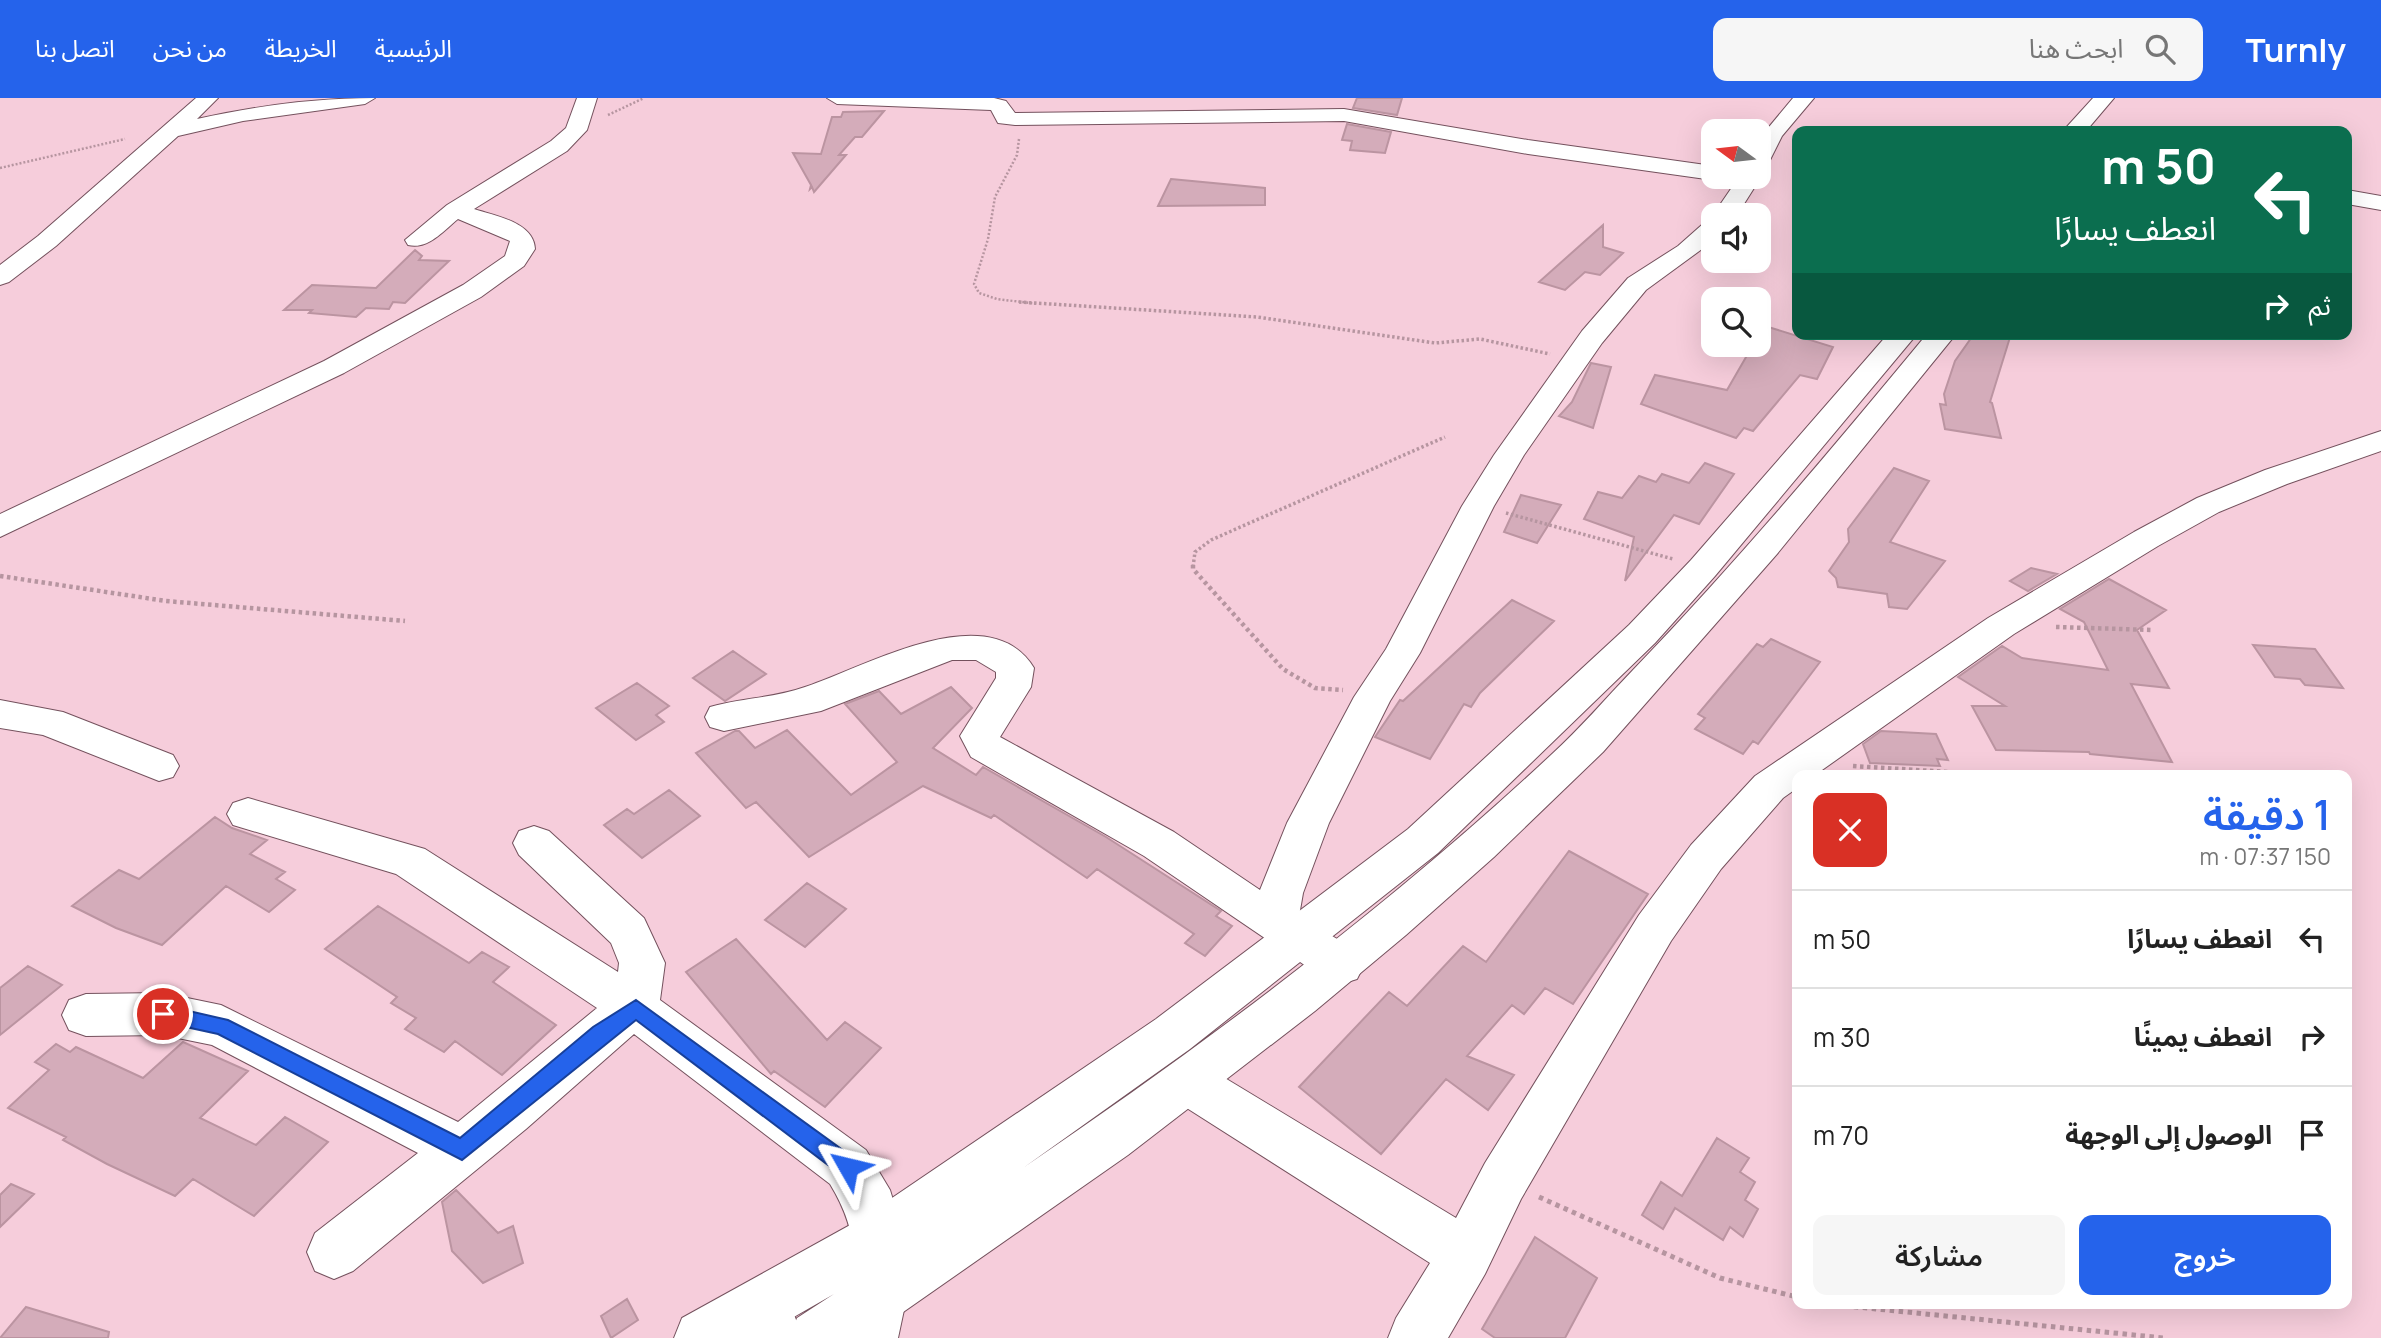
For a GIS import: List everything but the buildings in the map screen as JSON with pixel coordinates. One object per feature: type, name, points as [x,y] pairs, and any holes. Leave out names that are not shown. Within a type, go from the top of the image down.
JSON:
[{"type":"street","points":[[174,131],[243,115],[365,98]]},
{"type":"street","points":[[417,240],[455,210],[559,146],[576,130],[587,98]]},
{"type":"street","points":[[837,98],[977,102],[999,105],[1006,118],[1052,120],[1345,115],[1453,132],[1528,148],[1701,171]]},
{"type":"street","points":[[1771,136],[1804,98]]},
{"type":"street","points":[[2079,126],[2104,98]]},
{"type":"street","points":[[0,278],[47,241],[206,101],[212,109],[243,115]]},
{"type":"street","points":[[2352,199],[2381,203]]},
{"type":"street","points":[[0,527],[334,367],[472,291],[515,261],[522,249],[522,239],[512,231],[455,210]]},
{"type":"street","points":[[1286,932],[1280,892],[1308,823],[1373,697],[1402,653],[1478,506],[1509,455],[1576,360],[1637,284],[1701,239]]},
{"type":"street","points":[[817,1338],[876,1316],[983,1228],[1188,1082],[1342,965],[1568,763],[1777,506],[1899,340]]},
{"type":"street","points":[[702,1338],[769,1322],[880,1238],[1173,1034],[1286,932],[1423,841],[1642,634],[1703,568],[1777,506],[1936,340]]},
{"type":"street","points":[[1795,770],[1877,709],[2001,626],[2208,505],[2381,440]]},
{"type":"street","points":[[724,718],[808,701],[947,648],[968,645],[986,648],[1015,668],[1016,680],[1009,695],[985,724],[980,736],[985,747],[1159,844],[1286,932],[1342,965]]},
{"type":"street","points":[[0,715],[49,722],[159,766]]},
{"type":"street","points":[[1416,1338],[1466,1255],[1503,1181],[1655,928],[1706,857],[1769,787],[1792,772]]},
{"type":"street","points":[[248,814],[410,861],[636,1009],[848,1167],[869,1195],[880,1238],[876,1316]]},
{"type":"street","points":[[334,1252],[462,1150],[600,1034],[636,1009],[642,963],[628,931],[534,843]]},
{"type":"street","points":[[86,1015],[163,1014],[221,1026],[462,1150]]},
{"type":"street","points":[[1188,1082],[1466,1255]]},
{"type":"path","points":[[1052,120],[1048,125],[1022,135],[1017,141],[1017,155],[995,197],[988,239],[974,284],[979,293],[997,299],[1026,303],[1257,317],[1435,343],[1480,339],[1576,360]]},
{"type":"path","points":[[0,168],[85,146],[174,131]]},
{"type":"path","points":[[1373,697],[1358,692],[1315,688],[1283,669],[1194,569],[1195,552],[1212,540],[1445,437]]},
{"type":"path","points":[[1478,506],[1703,568]]},
{"type":"path","points":[[0,576],[166,601],[405,621]]},
{"type":"path","points":[[2001,626],[2153,630]]},
{"type":"path","points":[[1807,762],[1923,770]]},
{"type":"path","points":[[1503,1181],[1720,1279],[1792,1296]]},
{"type":"path","points":[[1877,1309],[2165,1338]]},
{"type":"route","points":[[163,1014],[221,1026],[462,1150],[618,1019],[636,1009],[848,1167]]}]
